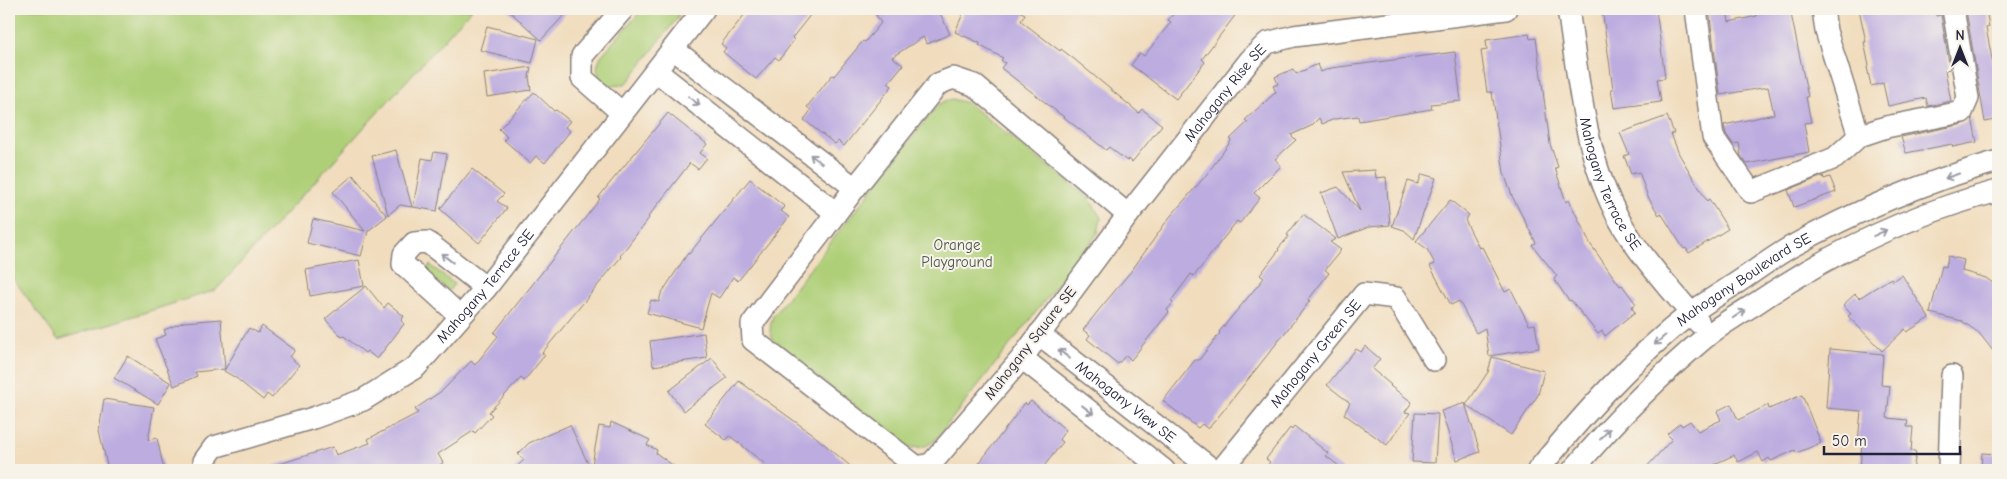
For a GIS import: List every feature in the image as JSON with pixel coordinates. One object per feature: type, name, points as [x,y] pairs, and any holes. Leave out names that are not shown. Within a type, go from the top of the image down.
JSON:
[{"type":"street","points":[[622,113],[582,78],[582,56],[624,9]]},
{"type":"street","name":"Mahogany Terrace SE","points":[[207,470],[204,461],[214,446],[313,418],[363,400],[416,367],[486,288],[704,9]]},
{"type":"street","name":"Mahogany Rise SE","points":[[1128,215],[1250,60],[1267,43],[1294,36],[1506,9]]},
{"type":"street","name":"Mahogany Terrace SE","points":[[1568,9],[1588,136],[1600,179],[1621,222],[1634,242],[1709,334]]},
{"type":"street","points":[[1696,9],[1713,137],[1751,192],[1835,158],[1860,136],[1886,127],[1962,112],[1968,98],[1953,9]]},
{"type":"street","points":[[1823,9],[1826,31],[1860,136]]},
{"type":"street","points":[[672,49],[855,188]]},
{"type":"street","points":[[656,71],[836,213]]},
{"type":"street","name":"Mahogany Square SE","points":[[954,78],[974,85],[1128,215],[1022,358],[932,464],[917,467],[753,340],[752,324],[855,188],[938,84],[954,78]]},
{"type":"street","name":"Mahogany Boulevard SE","points":[[1538,470],[1590,409],[1622,376],[1691,313],[1788,249],[1832,225],[1924,185],[1998,161]]},
{"type":"street","name":"Mahogany Boulevard SE","points":[[1573,470],[1607,431],[1638,400],[1709,334],[1796,276],[1856,244],[1918,216],[1998,191]]},
{"type":"street","points":[[460,316],[404,264],[404,254],[414,243],[427,242],[486,288]]},
{"type":"street","name":"Mahogany Green SE","points":[[1221,470],[1364,294],[1396,298],[1434,360]]},
{"type":"street","name":"Mahogany View SE","points":[[1039,334],[1213,470]]},
{"type":"street","name":"Mahogany View SE","points":[[1022,358],[1164,470]]},
{"type":"street","points":[[1949,470],[1952,376]]},
{"type":"green space","points":[[9,9],[472,9],[216,290],[58,340],[9,273]]},
{"type":"green space","points":[[643,9],[680,9],[678,17],[628,82],[622,85],[610,86],[602,80],[598,73],[597,69],[601,56]]},
{"type":"green space","name":"Orange Playground","points":[[952,99],[967,103],[1090,199],[1101,218],[1098,233],[936,439],[922,447],[905,446],[775,343],[770,327],[773,316],[938,105]]},
{"type":"green space","points":[[430,265],[454,284],[449,291],[424,272]]},
{"type":"building","points":[[507,9],[570,9],[541,40]]},
{"type":"building","points":[[749,9],[815,9],[792,38],[794,40],[779,60],[775,57],[756,79],[723,52],[726,48],[721,44]]},
{"type":"building","points":[[885,9],[938,9],[950,34],[927,44],[923,37],[892,57],[903,65],[888,83],[892,86],[844,146],[838,141],[835,144],[804,120],[811,110],[807,107],[832,75],[834,76],[863,41],[865,42],[881,23],[876,15]]},
{"type":"building","points":[[965,9],[1015,9],[1025,14],[1021,21],[1060,51],[1061,49],[1074,59],[1139,113],[1142,109],[1162,125],[1132,162],[1129,159],[1127,161],[1109,147],[1106,150],[1001,68],[1005,63],[1001,60],[1003,58],[979,45],[980,43],[955,32]]},
{"type":"building","points":[[1178,9],[1240,9],[1202,59],[1205,62],[1176,99],[1131,65],[1140,53],[1144,56],[1171,22],[1168,20]]},
{"type":"building","points":[[1602,9],[1656,9],[1665,78],[1657,79],[1661,102],[1614,108]]},
{"type":"building","points":[[1709,9],[1727,9],[1729,22],[1757,16],[1756,9],[1790,9],[1808,97],[1806,97],[1811,122],[1804,123],[1809,152],[1747,164],[1741,156],[1739,143],[1733,144],[1726,134],[1724,125],[1774,114],[1768,87],[1720,95]]},
{"type":"building","points":[[1859,9],[1936,9],[1936,16],[1941,15],[1950,69],[1945,70],[1951,101],[1928,106],[1926,98],[1888,106],[1883,83],[1871,86],[1864,42],[1866,42]]},
{"type":"building","points":[[1986,9],[1989,27],[1986,28],[1998,90],[1998,119],[1985,122],[1966,10]]},
{"type":"building","points":[[487,26],[538,39],[532,63],[480,50]]},
{"type":"building","points":[[1529,34],[1530,39],[1536,38],[1550,144],[1558,167],[1555,168],[1566,202],[1569,200],[1591,245],[1620,286],[1622,285],[1636,304],[1631,307],[1635,312],[1605,336],[1602,331],[1598,334],[1571,300],[1569,301],[1554,279],[1557,276],[1532,245],[1536,243],[1512,196],[1504,173],[1492,92],[1487,92],[1481,51],[1487,50],[1486,40]]},
{"type":"building","points":[[1455,52],[1461,101],[1431,104],[1432,109],[1359,121],[1358,116],[1335,119],[1322,124],[1319,118],[1311,126],[1291,135],[1296,140],[1275,159],[1281,166],[1254,193],[1260,198],[1240,223],[1237,221],[1194,276],[1191,274],[1171,301],[1173,303],[1167,310],[1169,312],[1131,360],[1126,355],[1118,364],[1087,339],[1090,335],[1083,330],[1132,270],[1169,218],[1207,174],[1231,141],[1230,139],[1248,122],[1245,120],[1276,92],[1273,86],[1278,84],[1275,77],[1293,69],[1296,74],[1318,64],[1321,72],[1331,68]]},
{"type":"building","points":[[531,67],[529,77],[531,90],[487,97],[484,74]]},
{"type":"building","points":[[534,92],[554,111],[556,110],[570,121],[565,127],[570,131],[545,163],[536,156],[530,163],[504,140],[507,137],[499,129]]},
{"type":"building","points":[[668,113],[707,144],[700,153],[707,158],[698,169],[690,163],[648,217],[621,257],[542,353],[545,355],[524,381],[521,378],[489,412],[492,415],[475,433],[473,431],[438,454],[443,463],[431,470],[270,470],[270,467],[333,447],[336,455],[370,443],[368,439],[418,413],[415,409],[443,390],[471,361],[475,365],[498,336],[494,333],[600,199],[598,198]]},
{"type":"building","points":[[1667,116],[1674,133],[1671,134],[1679,154],[1707,201],[1709,199],[1728,229],[1689,253],[1686,248],[1684,249],[1661,213],[1659,215],[1648,197],[1639,172],[1631,174],[1624,156],[1629,154],[1620,133]]},
{"type":"building","points":[[1972,118],[1977,142],[1953,147],[1952,144],[1906,153],[1901,137],[1964,124]]},
{"type":"building","points":[[396,150],[412,207],[400,205],[388,215],[372,156]]},
{"type":"building","points":[[434,152],[447,154],[437,211],[413,207],[422,158],[432,160]]},
{"type":"building","points":[[472,169],[504,194],[497,201],[507,208],[479,243],[440,209]]},
{"type":"building","points":[[1375,170],[1376,178],[1386,177],[1390,225],[1369,227],[1338,239],[1321,193],[1338,187],[1360,211],[1343,172]]},
{"type":"building","points":[[1422,174],[1436,178],[1414,239],[1404,230],[1392,226],[1408,181],[1418,184]]},
{"type":"building","points":[[353,175],[387,216],[368,231],[361,256],[307,243],[313,219],[365,231],[333,192]]},
{"type":"building","points":[[1823,176],[1824,179],[1830,177],[1836,192],[1794,207],[1788,190]]},
{"type":"building","points":[[750,179],[785,207],[781,211],[789,217],[738,281],[733,277],[719,298],[711,293],[701,328],[647,313],[651,300],[659,302],[661,294],[688,253]]},
{"type":"building","points":[[1450,200],[1469,215],[1465,220],[1479,248],[1482,247],[1505,292],[1511,289],[1529,325],[1535,324],[1539,348],[1489,356],[1485,328],[1476,333],[1459,301],[1451,305],[1430,266],[1435,264],[1427,249],[1416,241]]},
{"type":"building","points":[[1303,214],[1336,239],[1330,242],[1341,250],[1325,270],[1329,273],[1308,300],[1310,301],[1223,411],[1208,429],[1202,424],[1198,428],[1163,401],[1195,360],[1199,360],[1219,332],[1264,278],[1260,275]]},
{"type":"building","points":[[1948,256],[1964,260],[1962,271],[1986,278],[1998,287],[1998,357],[1979,333],[1962,321],[1930,313],[1942,266],[1946,267]]},
{"type":"building","points":[[359,260],[364,286],[310,296],[306,270]]},
{"type":"building","points":[[1902,275],[1929,318],[1907,332],[1905,329],[1882,351],[1848,316],[1851,314],[1843,305],[1855,294],[1859,298],[1891,278],[1893,281]]},
{"type":"building","points":[[366,286],[384,308],[388,303],[404,316],[401,321],[404,324],[377,359],[367,351],[365,353],[344,336],[342,337],[325,319]]},
{"type":"building","points":[[221,319],[225,369],[195,372],[197,376],[174,386],[155,339],[166,335],[164,330],[184,322]]},
{"type":"building","points":[[262,326],[295,350],[290,357],[299,365],[272,398],[267,394],[263,400],[236,378],[224,371],[249,328],[258,333]]},
{"type":"building","points":[[704,333],[707,358],[653,366],[650,341]]},
{"type":"building","points":[[1365,346],[1380,359],[1372,369],[1390,386],[1412,402],[1405,412],[1410,413],[1387,445],[1344,414],[1350,403],[1327,385],[1356,349],[1361,352]]},
{"type":"building","points":[[1830,349],[1883,354],[1881,385],[1890,386],[1887,418],[1908,420],[1907,427],[1913,427],[1911,451],[1915,451],[1916,454],[1913,470],[1860,470],[1862,442],[1858,442],[1861,411],[1826,408]]},
{"type":"building","points":[[128,356],[171,383],[158,404],[114,378]]},
{"type":"building","points":[[1492,357],[1544,371],[1538,395],[1511,435],[1466,405],[1488,372]]},
{"type":"building","points":[[712,358],[727,378],[684,411],[669,391]]},
{"type":"building","points":[[739,381],[811,433],[855,470],[758,470],[765,464],[730,436],[726,440],[705,424]]},
{"type":"building","points":[[1802,395],[1821,443],[1796,453],[1795,450],[1771,461],[1769,458],[1763,462],[1758,452],[1738,462],[1734,455],[1717,463],[1708,470],[1644,470],[1672,439],[1667,434],[1680,423],[1682,426],[1690,421],[1698,431],[1721,420],[1717,411],[1731,404],[1738,420],[1768,405],[1769,409]]},
{"type":"building","points":[[104,399],[154,407],[148,440],[157,438],[164,470],[108,470],[99,430]]},
{"type":"building","points":[[1031,401],[1066,430],[1059,439],[1063,442],[1041,470],[974,470],[1025,403],[1027,405]]},
{"type":"building","points":[[1465,403],[1480,452],[1457,460],[1441,411]]},
{"type":"building","points":[[1415,413],[1438,414],[1435,463],[1412,462]]},
{"type":"building","points":[[611,422],[650,440],[647,445],[657,450],[656,453],[679,470],[591,470],[599,426],[610,428]]},
{"type":"building","points":[[570,425],[591,470],[513,470],[524,460],[518,454],[529,443]]},
{"type":"building","points":[[1294,426],[1328,453],[1326,456],[1344,470],[1264,470],[1270,462],[1266,459],[1290,428],[1292,430]]},
{"type":"building","points":[[1982,453],[1998,454],[1998,470],[1981,470]]}]
